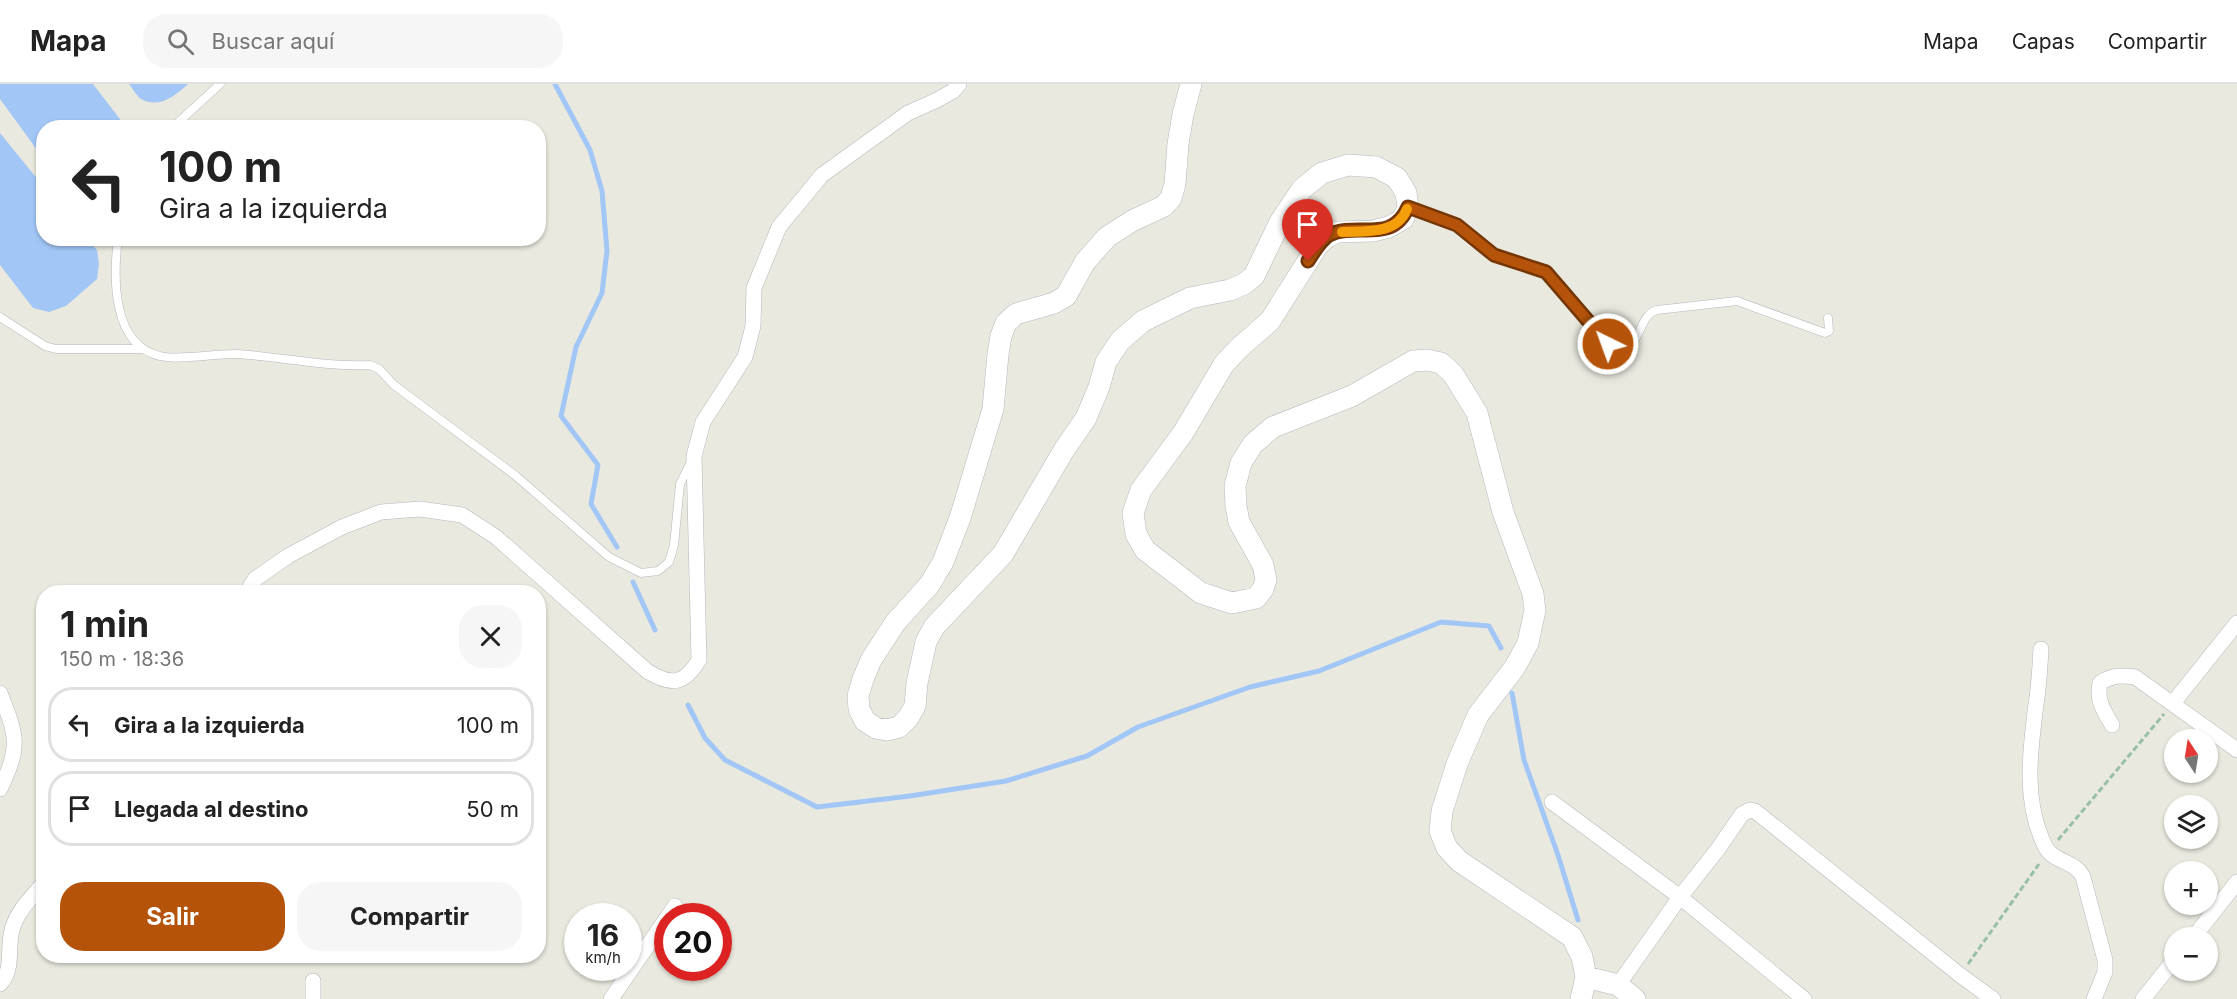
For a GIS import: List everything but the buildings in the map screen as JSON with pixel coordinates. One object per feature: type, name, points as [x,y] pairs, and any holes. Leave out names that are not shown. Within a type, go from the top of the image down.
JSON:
[{"type":"street","points":[[251,585],[255,579],[288,556],[342,527],[381,512],[420,508],[462,516],[496,537],[647,671],[663,681],[676,681],[690,675],[699,660],[694,456],[703,422],[745,357],[753,326],[753,288],[780,227],[822,175],[908,113],[945,96],[959,84]]},
{"type":"street","points":[[1191,84],[1183,114],[1175,184],[1171,198],[1164,206],[1132,221],[1107,237],[1085,262],[1066,296],[1054,303],[1016,314],[1006,324],[999,345],[993,409],[960,518],[943,562],[930,584],[895,623],[871,660],[858,696],[859,709],[865,721],[876,728],[887,730],[899,727],[909,718],[915,706],[917,683],[926,642],[934,627],[1003,554],[1064,450],[1086,418],[1099,387],[1106,362],[1120,341],[1143,321],[1190,298],[1230,290],[1254,276],[1280,222],[1302,189],[1322,172],[1348,165],[1376,167],[1396,178],[1406,193],[1408,207],[1403,219],[1389,227],[1373,231],[1337,232],[1318,245],[1270,321],[1224,364],[1183,433],[1140,490],[1133,513],[1136,534],[1145,550],[1201,593],[1232,603],[1256,598],[1263,590],[1266,580],[1263,565],[1239,522],[1235,486],[1241,463],[1253,444],[1273,427],[1352,396],[1413,361],[1427,360],[1441,363],[1454,374],[1477,413],[1503,512],[1533,594],[1535,610],[1528,642],[1515,667],[1478,715],[1457,764],[1442,811],[1440,831],[1447,848],[1459,861],[1572,937],[1578,946],[1586,977],[1598,999]]},
{"type":"street","points":[[2173,703],[2237,623]]},
{"type":"street","points":[[2042,649],[2029,773],[2031,799],[2048,851],[2053,856],[2076,866],[2083,877],[2105,960],[2105,972],[2094,999]]},
{"type":"street","points":[[2112,725],[2100,703],[2098,693],[2100,683],[2109,677],[2121,675],[2135,677],[2237,750]]},
{"type":"street","points":[[0,693],[14,734],[15,751],[0,789]]},
{"type":"street","points":[[1552,802],[1680,897],[1804,999]]},
{"type":"street","points":[[1618,985],[1742,814],[1750,810],[1755,811],[1993,999]]},
{"type":"street","points":[[2202,927],[2235,889]]},
{"type":"street","points":[[0,984],[8,971],[12,931],[20,911],[36,892]]},
{"type":"street","points":[[611,999],[654,937]]},
{"type":"street","points":[[2143,999],[2164,973]]},
{"type":"street","points":[[1586,977],[1618,985],[1635,999]]},
{"type":"street","points":[[1581,999],[1586,977]]},
{"type":"street","points":[[313,981],[313,999]]},
{"type":"lane","points":[[181,120],[220,84]]},
{"type":"lane","points":[[1408,207],[1457,225],[1494,255],[1546,272],[1598,334],[1608,344],[1616,347],[1632,343],[1646,317],[1658,310],[1737,301],[1825,333],[1829,329],[1828,318]]},
{"type":"lane","points":[[117,246],[117,296],[123,324],[142,349]]},
{"type":"lane","points":[[0,316],[45,346],[56,349],[142,349],[162,357],[235,354],[370,365],[379,369],[394,385],[516,476],[609,557],[641,573],[658,571],[669,562],[674,545],[680,484],[694,456]]},
{"type":"path","points":[[1960,975],[2048,851],[2173,703]]},
{"type":"water","points":[[0,84],[93,84],[121,120],[36,120],[36,148],[0,99]]},
{"type":"water","points":[[129,84],[188,84],[172,97],[154,103],[141,99]]},
{"type":"water","points":[[0,133],[36,177],[36,246],[93,246],[97,250],[99,264],[97,279],[66,306],[49,312],[33,308],[0,265]]},
{"type":"waterway","points":[[555,84],[590,150],[602,191],[607,251],[602,293],[576,347],[561,416],[598,465],[591,504],[617,547]]},
{"type":"waterway","points":[[633,582],[655,630]]},
{"type":"waterway","points":[[688,705],[705,738],[725,760],[817,807],[1006,781],[1087,756],[1138,727],[1250,687],[1319,671],[1441,622],[1489,626],[1501,648]]},
{"type":"waterway","points":[[1512,693],[1524,760],[1558,855],[1578,920]]},
{"type":"slow traffic","points":[[1342,232],[1373,231],[1389,227],[1403,219],[1407,209]]},
{"type":"route","points":[[1308,261],[1318,245],[1327,237],[1337,232],[1373,231],[1389,227],[1403,219],[1408,207],[1457,225],[1494,255],[1504,260],[1546,272],[1608,344]]}]
